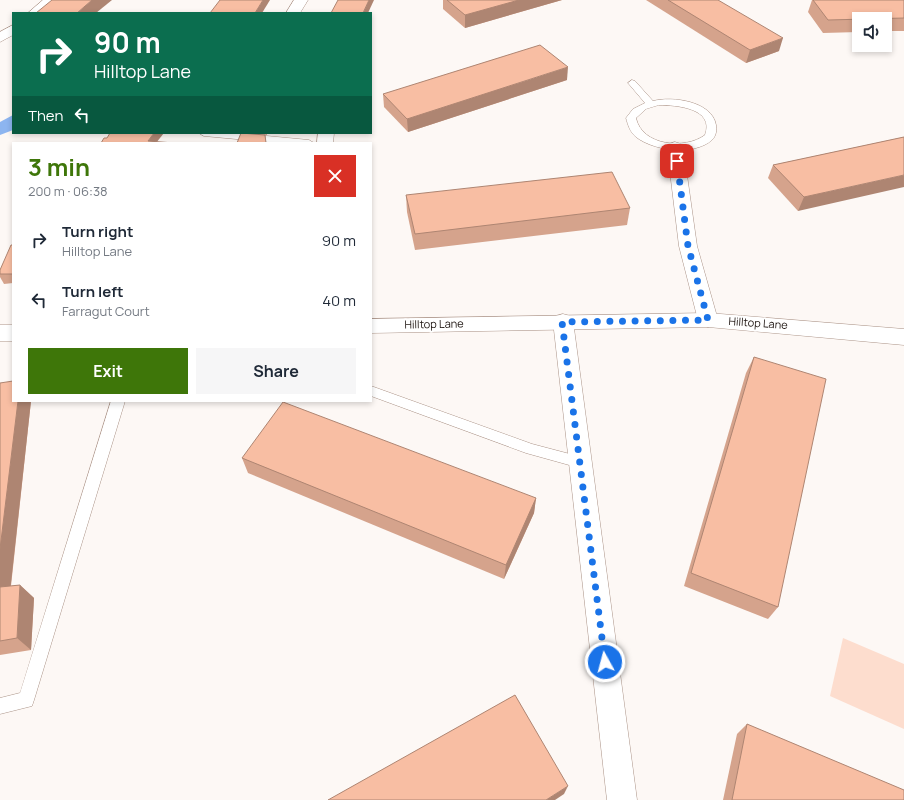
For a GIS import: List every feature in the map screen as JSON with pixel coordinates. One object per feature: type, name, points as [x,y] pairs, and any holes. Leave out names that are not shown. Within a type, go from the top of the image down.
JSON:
[{"type":"street","points":[[36,12],[51,0]]},
{"type":"street","points":[[294,12],[301,0]]},
{"type":"street","points":[[0,38],[12,30]]},
{"type":"street","points":[[675,147],[688,246],[708,320]]},
{"type":"street","name":"Hilltop Lane","points":[[372,326],[708,320],[747,322],[904,337]]},
{"type":"street","points":[[562,322],[622,800]]},
{"type":"street","points":[[0,333],[12,333]]},
{"type":"lane","points":[[632,83],[650,103]]},
{"type":"lane","points":[[674,102],[690,106],[702,112],[710,120],[712,129],[709,137],[699,144],[675,147],[653,142],[640,135],[633,127],[631,118],[636,110],[650,103],[674,102]]},
{"type":"lane","points":[[214,134],[298,142]]},
{"type":"lane","points":[[372,391],[531,449],[580,462]]},
{"type":"lane","points":[[0,706],[26,700],[118,402]]},
{"type":"shaded area","points":[[843,638],[904,664],[904,729],[830,696]]},
{"type":"water","points":[[12,116],[12,130],[0,135],[0,122]]},
{"type":"building","points":[[52,0],[92,0],[78,12],[37,12]]},
{"type":"building","points":[[220,0],[263,0],[256,12],[211,12]]},
{"type":"building","points":[[338,0],[369,0],[363,12],[332,12]]},
{"type":"building","points":[[447,0],[519,0],[465,15]]},
{"type":"building","points":[[668,0],[718,0],[783,38],[750,50]]},
{"type":"building","points":[[813,0],[904,0],[904,18],[892,18],[892,12],[852,12],[852,19],[828,20]]},
{"type":"building","points":[[540,45],[568,67],[407,119],[383,94]]},
{"type":"building","points":[[109,134],[153,134],[148,141],[161,142],[102,142],[104,138],[107,138]]},
{"type":"building","points":[[241,134],[253,134],[265,135],[266,142],[237,142]]},
{"type":"building","points":[[904,137],[904,175],[804,197],[773,165]]},
{"type":"building","points":[[612,172],[630,208],[415,234],[406,195]]},
{"type":"building","points":[[12,245],[12,274],[0,274],[0,270]]},
{"type":"building","points":[[754,357],[826,379],[778,607],[691,573]]},
{"type":"building","points":[[12,381],[12,402],[18,402],[0,549],[0,383]]},
{"type":"building","points":[[283,402],[536,498],[506,565],[242,458]]},
{"type":"building","points":[[20,585],[17,638],[0,641],[0,587]]},
{"type":"building","points":[[515,695],[568,786],[546,800],[328,800]]},
{"type":"building","points":[[747,724],[904,790],[904,800],[732,800]]},
{"type":"route","points":[[605,662],[562,322],[708,320],[688,246],[677,161]]}]
